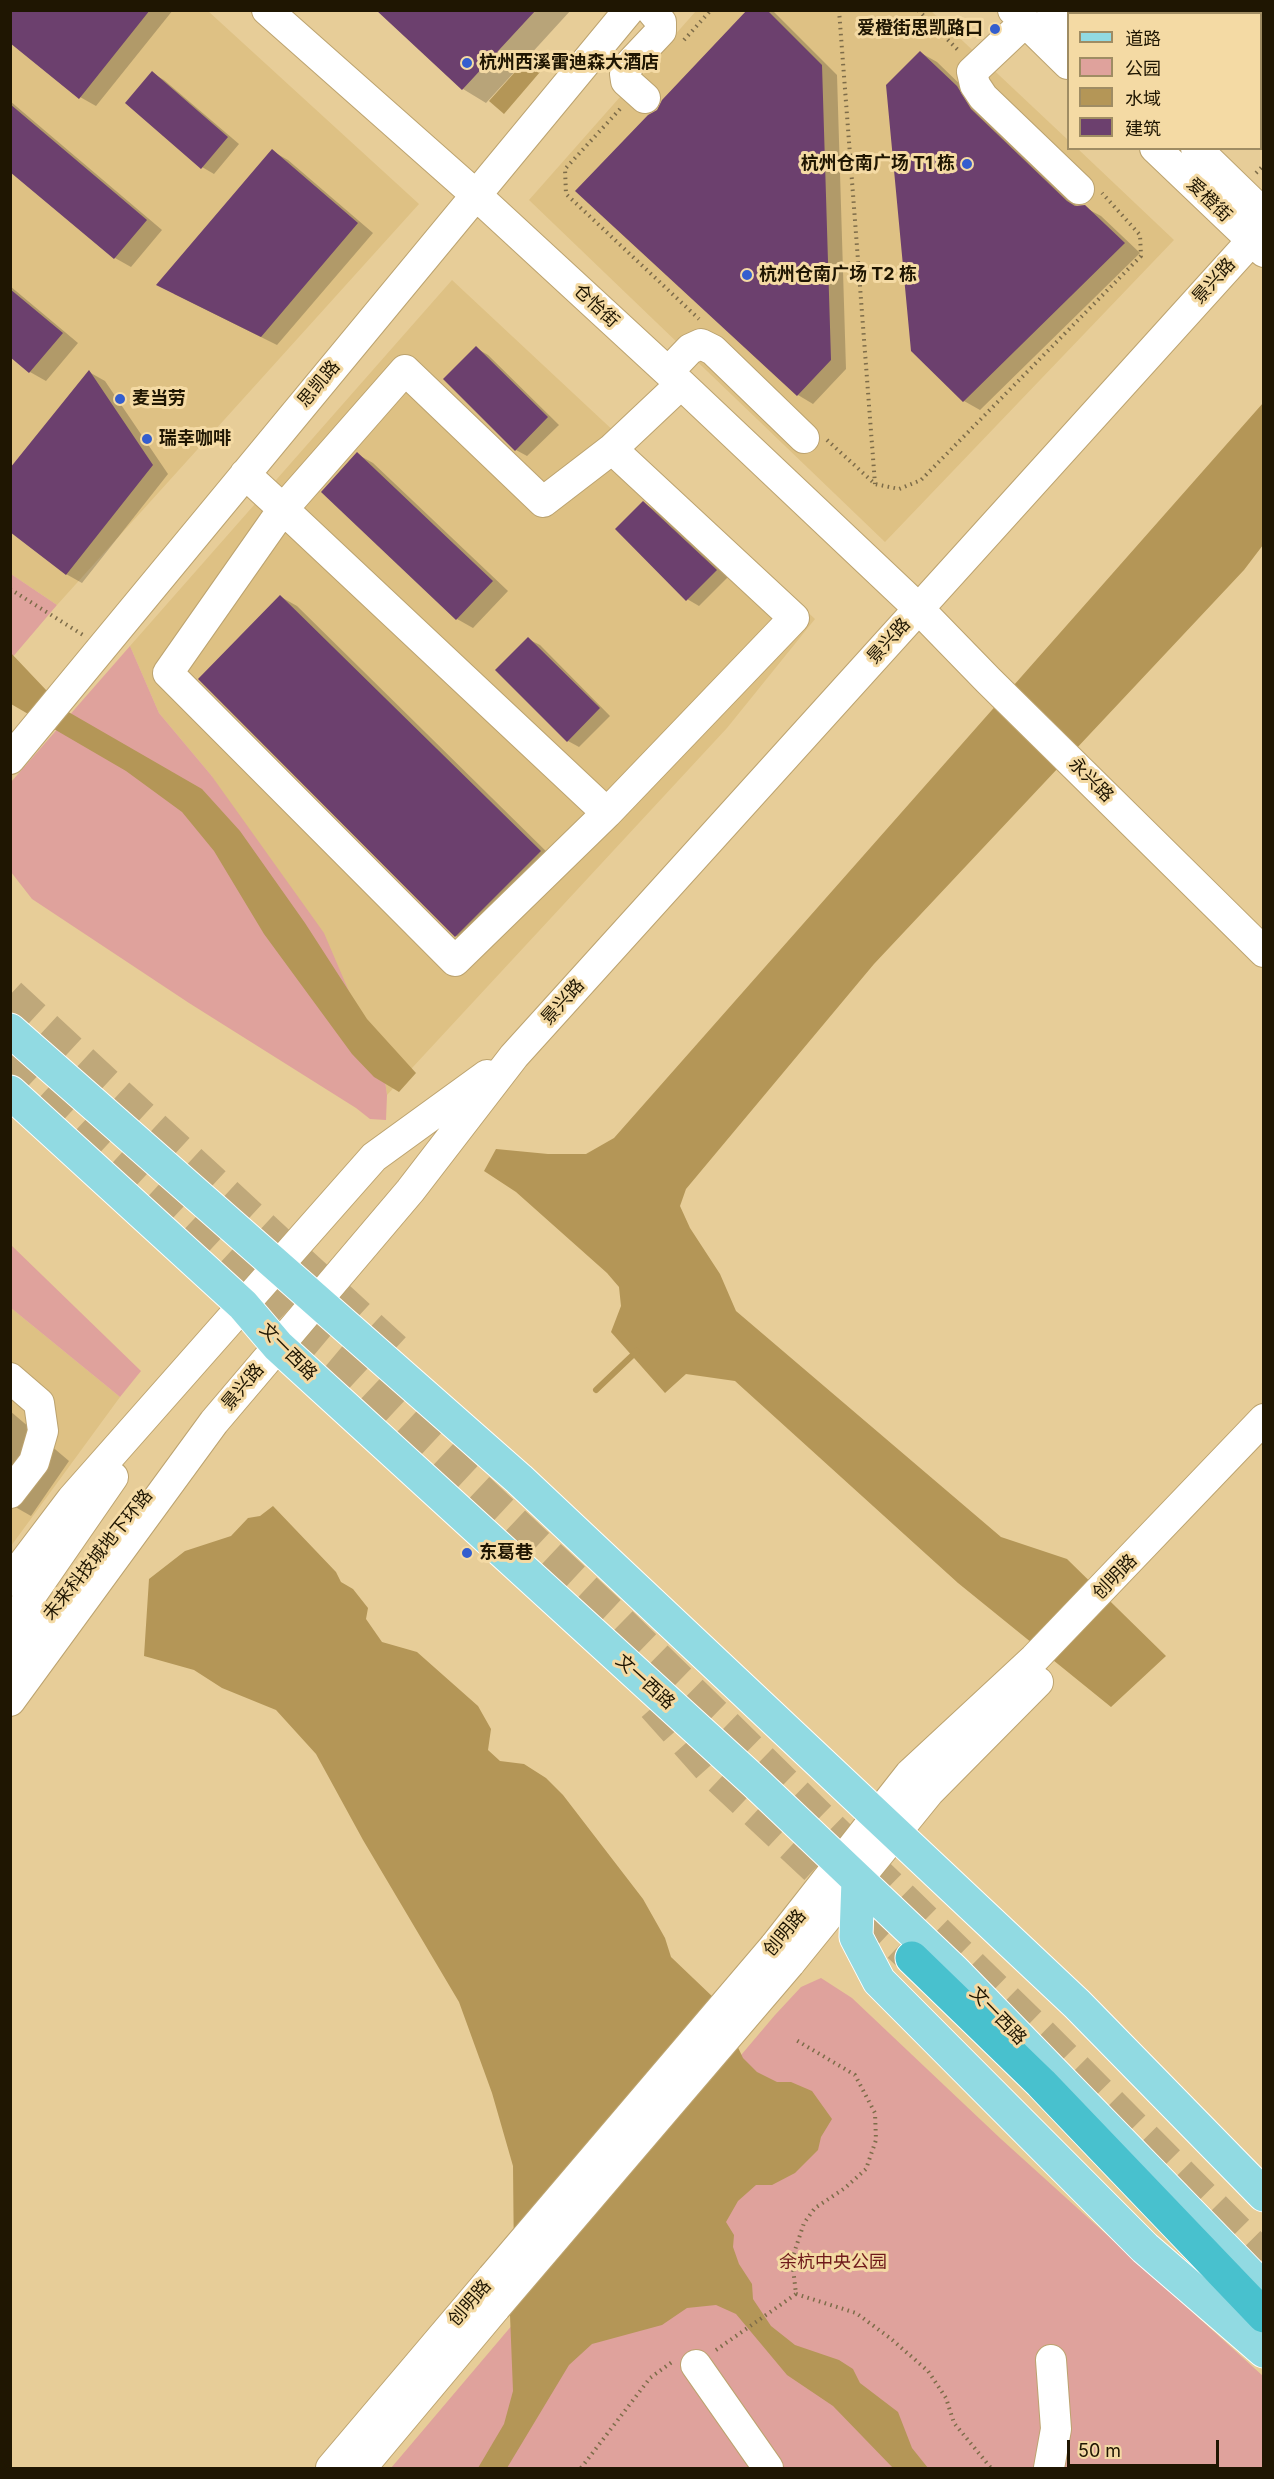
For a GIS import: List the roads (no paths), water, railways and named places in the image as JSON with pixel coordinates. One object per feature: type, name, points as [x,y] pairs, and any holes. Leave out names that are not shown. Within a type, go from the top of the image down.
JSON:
[{"type":"highway","points":[[912,1958],[1041,2083],[1263,2316]]},
{"type":"main road","points":[[10,1030],[519,1479],[1077,2004],[1263,2195]]},
{"type":"main road","name":"文一西路","points":[[10,1092],[243,1305],[278,1346],[754,1782],[954,1971],[1263,2289]]},
{"type":"main road","points":[[849,1872],[856,1936],[879,1981],[1145,2248],[1263,2351]]},
{"type":"street","name":"仓怡街","points":[[267,10],[476,195],[675,378],[918,608]]},
{"type":"street","name":"思凯路","points":[[10,759],[629,10]]},
{"type":"street","points":[[641,95],[626,81],[625,74],[627,67],[661,31],[661,22],[651,10]]},
{"type":"street","points":[[1030,14],[1067,27]]},
{"type":"street","points":[[1030,14],[1067,63]]},
{"type":"street","points":[[1030,14],[972,72],[975,85],[983,97],[1087,187]]},
{"type":"street","name":"爱橙街","points":[[1157,150],[1260,233]]},
{"type":"street","name":"爱橙街","points":[[1198,150],[1260,233]]},
{"type":"street","name":"景兴路","points":[[10,1701],[214,1422],[410,1191],[514,1056],[1260,233]]},
{"type":"street","points":[[612,449],[794,618],[607,813],[455,961],[168,673],[283,509],[405,370],[543,502],[612,449],[675,378],[690,349],[701,344],[713,350],[815,439]]},
{"type":"street","points":[[245,474],[607,813]]},
{"type":"street","name":"永兴路","points":[[918,608],[1263,952]]},
{"type":"street","name":"景兴路","points":[[10,1581],[72,1499],[374,1157],[514,1056]]},
{"type":"street","points":[[10,1378],[39,1403],[43,1431],[34,1462],[10,1493]]},
{"type":"street","name":"未来科技城地下环路","points":[[10,1626],[94,1506],[168,1391]]},
{"type":"street","name":"创明路","points":[[1121,1582],[1263,1419]]},
{"type":"street","name":"未来科技城地下环路","points":[[10,1665],[124,1516],[214,1422]]},
{"type":"street","name":"创明路","points":[[360,2469],[787,1955],[886,1825],[929,1792],[1036,1670],[1121,1582],[1263,1445]]},
{"type":"street","name":"创明路","points":[[331,2469],[492,2278],[787,1955]]},
{"type":"street","points":[[1049,2469],[1056,2428],[1051,2360]]},
{"type":"street","points":[[696,2365],[768,2469]]},
{"type":"water","points":[[532,53],[546,65],[504,114],[489,101]]},
{"type":"water","points":[[1263,403],[1263,545],[1244,570],[874,964],[686,1189],[680,1206],[690,1228],[720,1274],[736,1311],[1001,1537],[1067,1559],[1166,1656],[1111,1707],[958,1583],[735,1381],[686,1374],[665,1393],[611,1332],[621,1306],[619,1287],[607,1273],[516,1192],[484,1171],[496,1149],[548,1154],[586,1154],[614,1138]]},
{"type":"water","points":[[10,652],[65,710],[202,789],[240,831],[305,923],[367,1019],[416,1073],[399,1092],[374,1077],[352,1054],[264,934],[214,851],[182,812],[126,771],[11,704]]},
{"type":"water","points":[[273,1506],[336,1572],[341,1582],[353,1589],[368,1608],[366,1619],[382,1642],[417,1652],[478,1706],[491,1729],[488,1750],[500,1761],[524,1764],[546,1778],[563,1795],[643,1899],[665,1938],[671,1957],[715,1999],[743,2058],[757,2072],[777,2082],[791,2082],[812,2091],[832,2119],[821,2137],[818,2150],[795,2173],[772,2185],[756,2185],[738,2201],[726,2222],[734,2235],[733,2247],[739,2264],[752,2284],[753,2299],[771,2326],[795,2345],[839,2360],[853,2369],[860,2383],[898,2412],[912,2448],[928,2468],[893,2468],[833,2406],[787,2375],[736,2314],[716,2305],[687,2308],[662,2325],[592,2344],[569,2365],[507,2468],[478,2468],[504,2424],[513,2391],[510,2315],[514,2266],[513,2166],[492,2093],[459,2002],[363,1840],[316,1754],[276,1710],[222,1688],[194,1670],[144,1656],[149,1579],[185,1551],[231,1536],[248,1518],[260,1516]]},
{"type":"waterway","points":[[596,1390],[637,1351]]},
{"type":"tunnel","points":[[10,995],[405,1359]]},
{"type":"tunnel","points":[[10,1057],[293,1320],[336,1356],[621,1623],[1042,2035],[1264,2258]]},
{"type":"tunnel","points":[[654,1706],[712,1771],[912,1958]]},
{"type":"place","name":"爱橙街思凯路口","points":[[995,29]]},
{"type":"place","name":"杭州西溪雷迪森大酒店","points":[[467,63]]},
{"type":"place","name":"杭州仓南广场 T1 栋","points":[[967,164]]},
{"type":"place","name":"杭州仓南广场 T2 栋","points":[[747,275]]},
{"type":"place","name":"麦当劳","points":[[120,399]]},
{"type":"place","name":"瑞幸咖啡","points":[[147,439]]},
{"type":"place","name":"东葛巷","points":[[467,1553]]},
{"type":"park label","name":"余杭中央公园","points":[[833,2263]]}]
